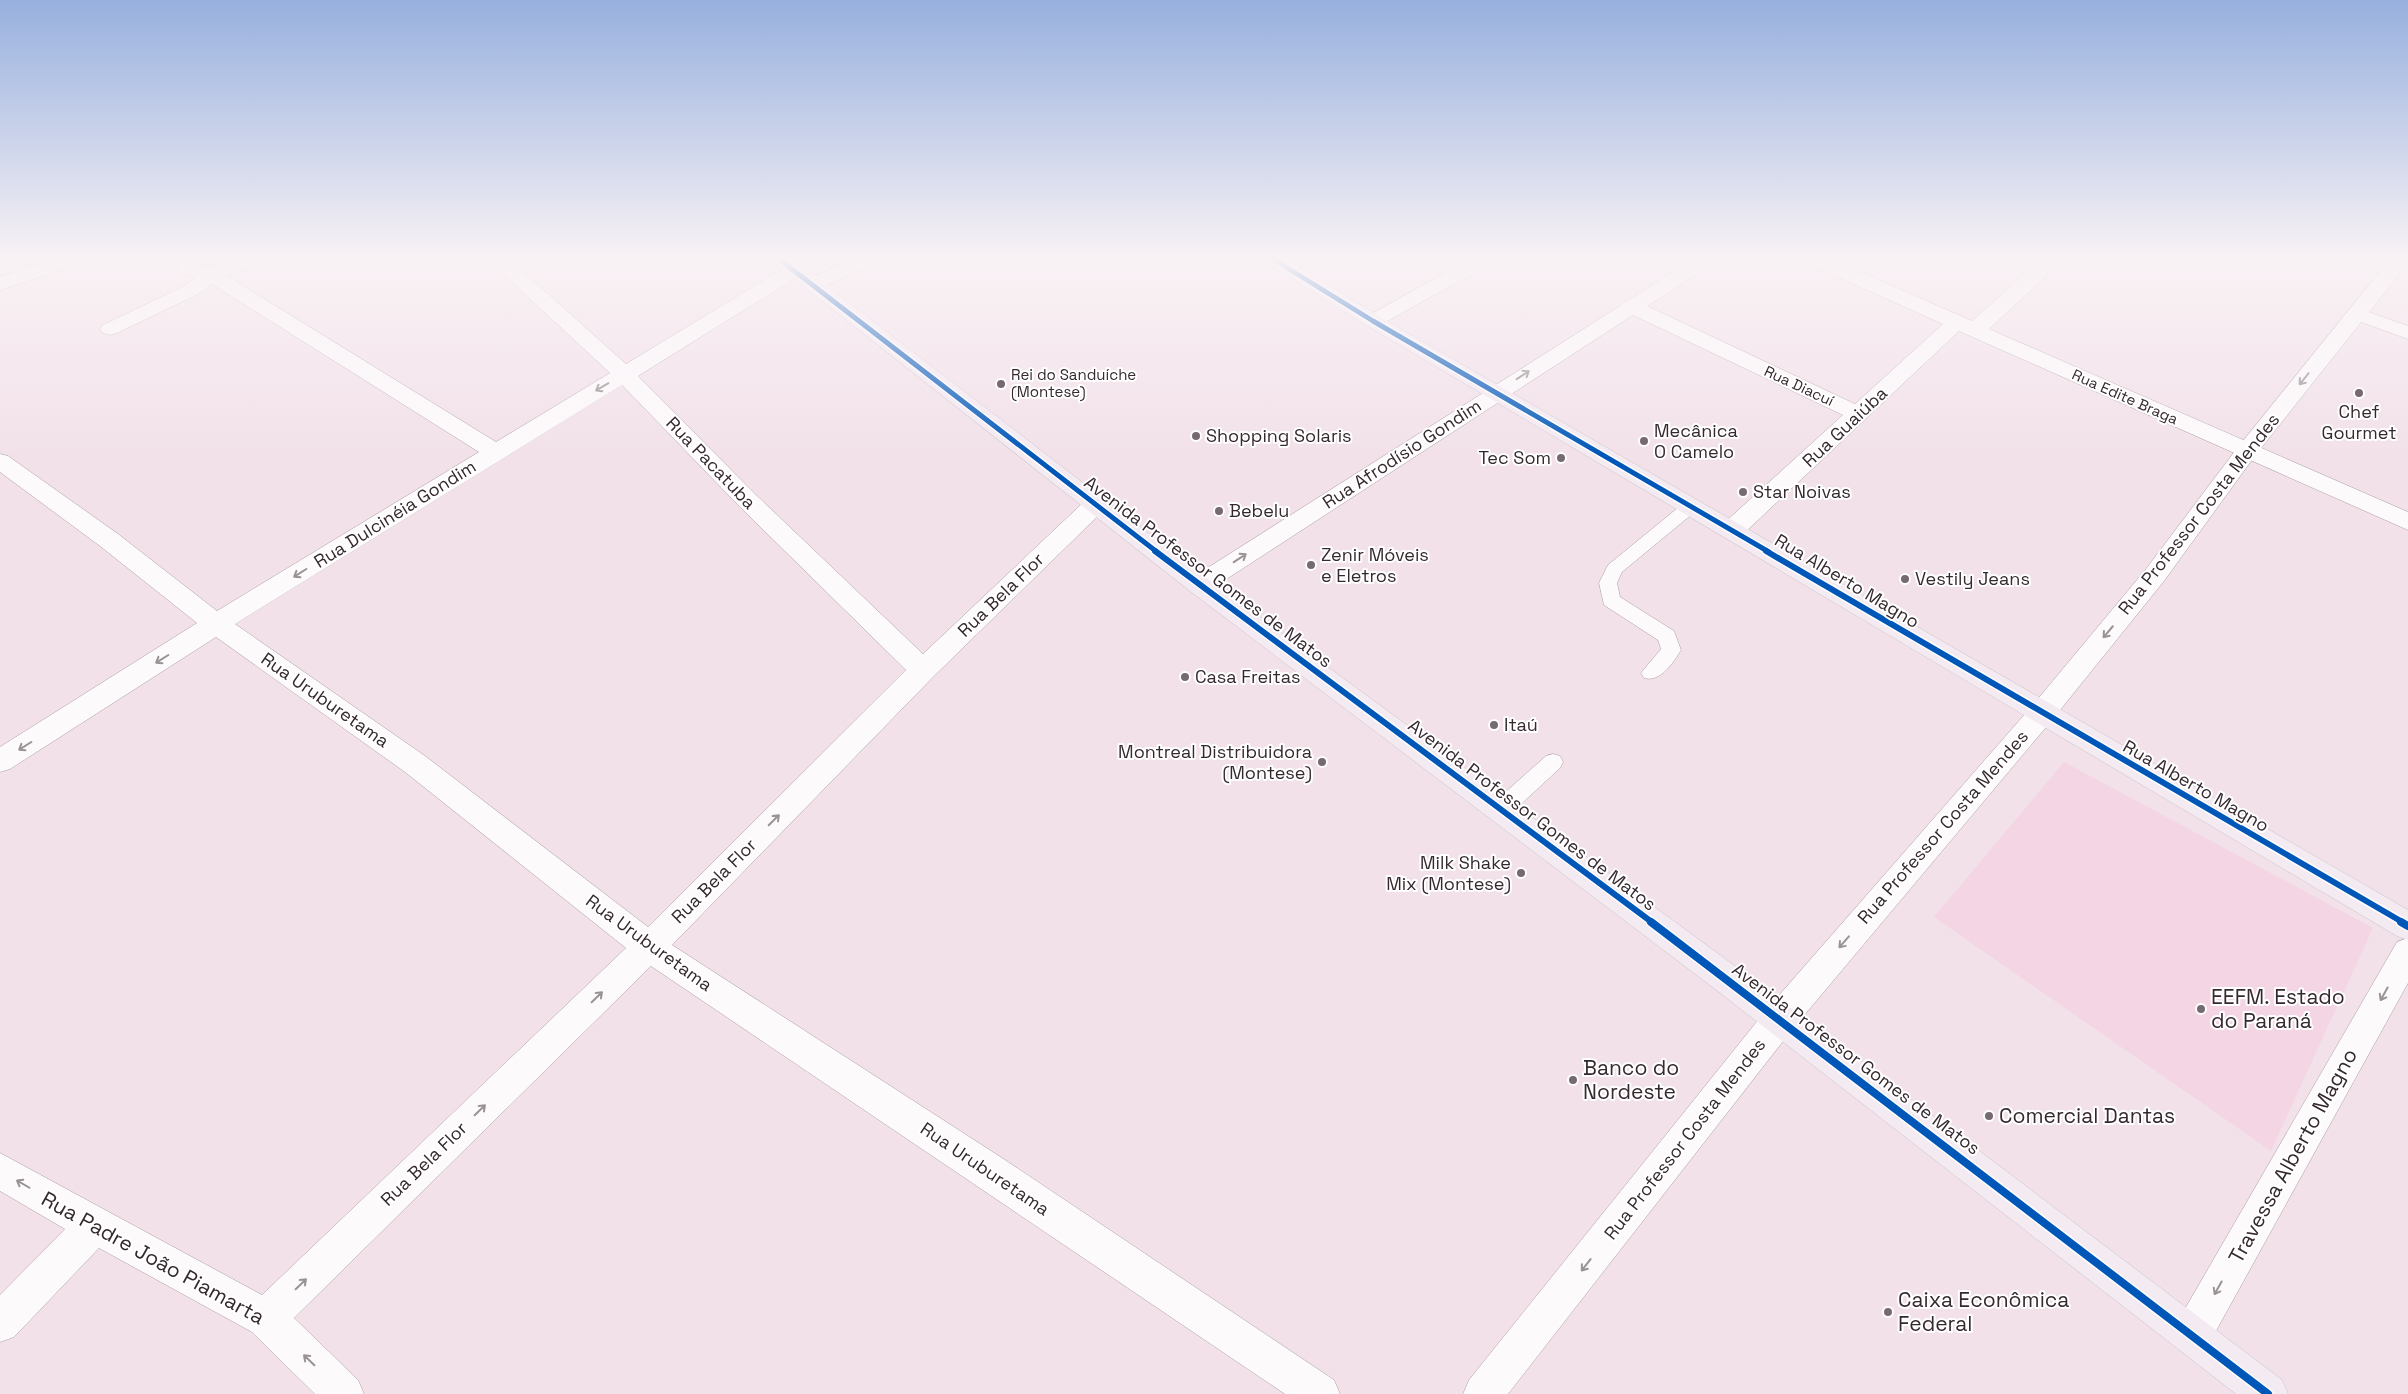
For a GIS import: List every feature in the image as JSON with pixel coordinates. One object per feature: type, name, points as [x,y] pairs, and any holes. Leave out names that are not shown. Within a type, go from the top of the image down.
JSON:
[{"type":"main road","name":"Avenida Professor Gomes de Matos","points":[[862,324],[1199,585],[1727,979],[2268,1394]]},
{"type":"main road","name":"Rua Alberto Magno","points":[[1378,324],[2408,926]]},
{"type":"street","points":[[110,328],[118,324]]},
{"type":"street","points":[[290,324],[495,452]]},
{"type":"street","name":"Rua Pacatuba","points":[[569,324],[624,374],[748,501],[923,670]]},
{"type":"street","name":"Rua Dulcinéia Gondim","points":[[0,761],[216,624],[495,452],[708,324]]},
{"type":"street","name":"Rua Afrodísio Gondim","points":[[1199,585],[1602,324]]},
{"type":"street","name":"Rua Diacuí","points":[[1668,324],[1859,414]]},
{"type":"street","name":"Rua Edite Braga","points":[[1958,324],[2408,522]]},
{"type":"street","name":"Rua Guaiúba","points":[[1732,530],[1859,414],[1969,324]]},
{"type":"street","name":"Rua Professor Costa Mendes","points":[[1483,1394],[1779,1020],[2042,713],[2155,575],[2246,452],[2349,324]]},
{"type":"street","points":[[2384,324],[2408,333]]},
{"type":"street","name":"Rua Uruburetama","points":[[0,461],[109,540],[216,624],[415,764],[648,947],[989,1171],[1320,1394]]},
{"type":"street","name":"Rua Bela Flor","points":[[266,1318],[648,947],[923,670],[1095,505]]},
{"type":"street","name":"Travessa Alberto Magno","points":[[2192,1335],[2408,952]]},
{"type":"street","name":"Rua Padre João Piamarta","points":[[0,1171],[95,1226],[266,1318],[344,1394]]},
{"type":"street","points":[[0,1323],[95,1226]]},
{"type":"lane","points":[[1651,673],[1671,650],[1667,636],[1611,600],[1608,583],[1614,570],[1691,506]]},
{"type":"lane","points":[[1500,810],[1553,762]]},
{"type":"shaded area","name":"EEFM. Estado do Paraná","points":[[2064,762],[2373,928],[2271,1151],[1934,917]]},
{"type":"cycle path","points":[[863,324],[1199,585],[1727,979],[2268,1394]]},
{"type":"cycle path","points":[[1378,324],[2408,926]]},
{"type":"place","name":"Rei do Sanduíche (Montese)","points":[[1001,384]]},
{"type":"place","name":"Chef Gourmet","points":[[2359,393]]},
{"type":"place","name":"Shopping Solaris","points":[[1196,436]]},
{"type":"place","name":"Mecânica O Camelo","points":[[1644,441]]},
{"type":"place","name":"Tec Som","points":[[1561,458]]},
{"type":"place","name":"Star Noivas","points":[[1743,492]]},
{"type":"place","name":"Bebelu","points":[[1219,511]]},
{"type":"place","name":"Zenir Móveis e Eletros","points":[[1311,565]]},
{"type":"place","name":"Vestily Jeans","points":[[1905,579]]},
{"type":"place","name":"Casa Freitas","points":[[1185,677]]},
{"type":"place","name":"Itaú","points":[[1494,725]]},
{"type":"place","name":"Montreal Distribuidora (Montese)","points":[[1322,762]]},
{"type":"place","name":"Milk Shake Mix (Montese)","points":[[1521,873]]},
{"type":"place","name":"EEFM. Estado do Paraná","points":[[2201,1009]]},
{"type":"place","name":"Banco do Nordeste","points":[[1573,1080]]},
{"type":"place","name":"Comercial Dantas","points":[[1989,1116]]},
{"type":"place","name":"Caixa Econômica Federal","points":[[1888,1312]]}]
